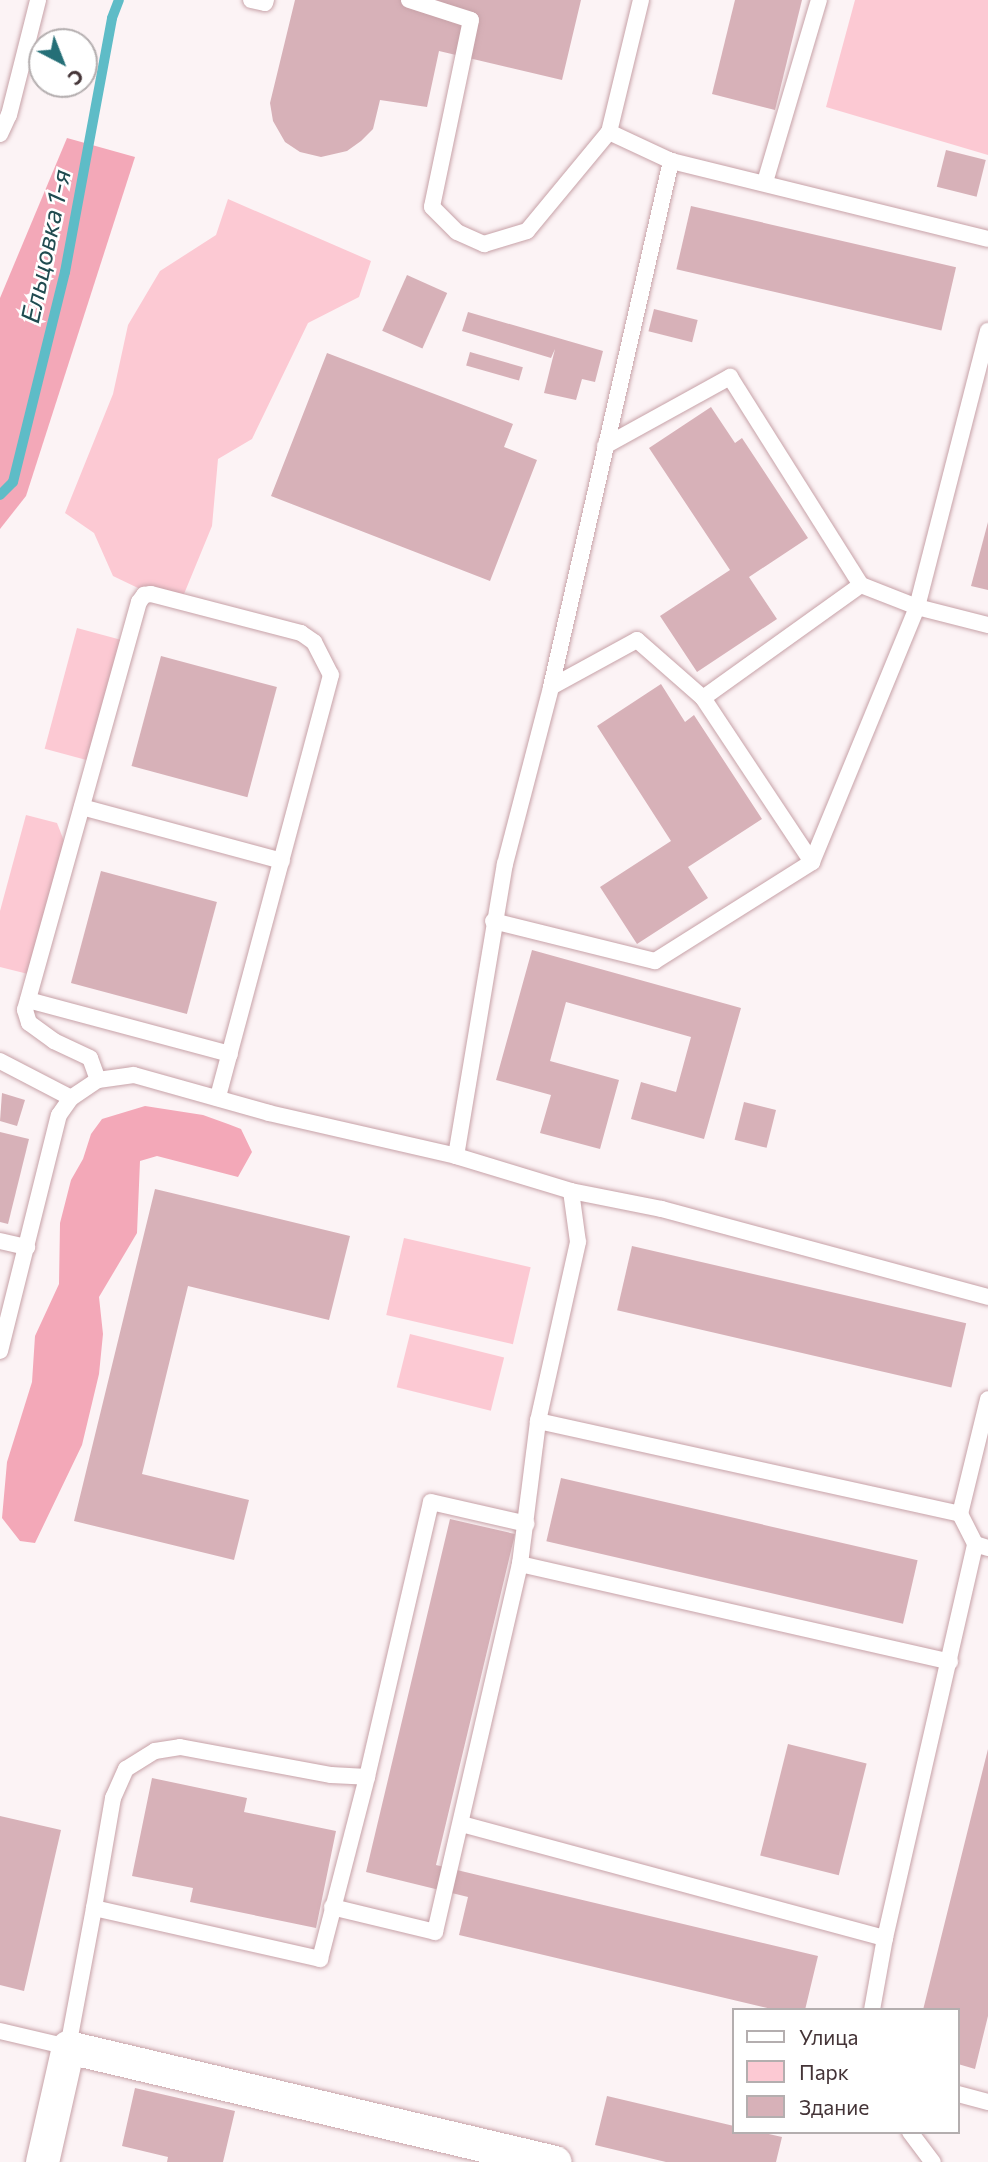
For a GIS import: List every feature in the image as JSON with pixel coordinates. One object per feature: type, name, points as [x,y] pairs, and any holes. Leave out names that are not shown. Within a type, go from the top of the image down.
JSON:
[{"type":"street","points":[[43,2162],[68,2047],[555,2162]]},
{"type":"lane","points":[[0,134],[9,115],[38,0]]},
{"type":"lane","points":[[251,0],[265,3],[265,0]]},
{"type":"lane","points":[[408,0],[471,20],[432,207],[457,232],[484,244],[527,231],[609,132],[641,0]]},
{"type":"lane","points":[[765,182],[819,0]]},
{"type":"lane","points":[[609,132],[671,161],[988,239]]},
{"type":"lane","points":[[456,1156],[494,920],[551,687],[671,161]]},
{"type":"lane","points":[[494,920],[655,961],[812,862],[917,607],[988,331]]},
{"type":"lane","points":[[606,446],[730,377],[861,585],[917,607],[988,625]]},
{"type":"lane","points":[[703,698],[861,585]]},
{"type":"lane","points":[[98,1080],[86,1055],[54,1041],[25,1017],[139,602],[144,595],[151,594],[301,633],[314,642],[331,675],[218,1098]]},
{"type":"lane","points":[[551,687],[637,640],[703,698],[812,862]]},
{"type":"lane","points":[[82,807],[282,861]]},
{"type":"lane","points":[[28,1000],[230,1054]]},
{"type":"lane","points":[[0,1060],[71,1098]]},
{"type":"lane","points":[[0,1351],[59,1115],[71,1098],[98,1080],[134,1075],[327,1128],[456,1156],[571,1191],[662,1209],[988,1297]]},
{"type":"lane","points":[[332,1907],[435,1932],[520,1564],[527,1524],[529,1470],[578,1242],[571,1191]]},
{"type":"lane","points":[[0,1241],[27,1247]]},
{"type":"lane","points":[[960,1514],[988,1399]]},
{"type":"lane","points":[[538,1421],[960,1514],[981,1546],[950,1662],[885,1938],[872,2008]]},
{"type":"lane","points":[[94,1908],[320,1959],[367,1777],[431,1502],[527,1524]]},
{"type":"lane","points":[[520,1564],[950,1662]]},
{"type":"lane","points":[[0,2031],[68,2047],[113,1798],[126,1769],[155,1751],[180,1747],[331,1775],[367,1777]]},
{"type":"lane","points":[[462,1824],[885,1938]]},
{"type":"lane","points":[[960,2095],[988,2102]]},
{"type":"lane","points":[[912,2134],[933,2162]]},
{"type":"green space","points":[[855,0],[988,0],[988,155],[826,107]]},
{"type":"green space","points":[[228,199],[371,261],[359,297],[308,323],[252,439],[218,459],[212,526],[184,594],[138,588],[113,576],[94,533],[65,513],[113,394],[128,325],[160,271],[216,235]]},
{"type":"green space","points":[[77,628],[124,641],[92,761],[45,749]]},
{"type":"green space","points":[[26,815],[57,823],[64,841],[28,974],[0,967],[0,911]]},
{"type":"green space","points":[[404,1238],[531,1267],[513,1344],[386,1315]]},
{"type":"green space","points":[[410,1334],[504,1357],[491,1411],[397,1387]]},
{"type":"shaded area","points":[[67,138],[135,157],[26,496],[0,529],[0,298]]},
{"type":"shaded area","points":[[145,1106],[203,1115],[241,1129],[252,1152],[238,1177],[157,1156],[140,1161],[137,1233],[99,1297],[103,1334],[99,1374],[82,1445],[35,1543],[20,1541],[2,1518],[7,1462],[32,1382],[35,1336],[59,1284],[60,1223],[71,1180],[83,1159],[91,1134],[102,1119]]},
{"type":"building","points":[[295,0],[581,0],[562,80],[439,51],[427,107],[380,100],[373,129],[361,141],[347,151],[321,157],[300,152],[285,142],[273,121],[270,103]]},
{"type":"building","points":[[735,0],[802,0],[775,110],[712,94]]},
{"type":"building","points":[[946,150],[986,160],[977,197],[937,187]]},
{"type":"building","points":[[691,206],[956,267],[941,331],[676,269]]},
{"type":"building","points":[[407,275],[447,293],[422,349],[382,331]]},
{"type":"building","points":[[654,309],[698,320],[692,342],[648,331]]},
{"type":"building","points":[[468,312],[603,351],[595,382],[582,379],[576,400],[544,393],[555,349],[551,358],[462,331]]},
{"type":"building","points":[[470,352],[523,367],[519,381],[466,365]]},
{"type":"building","points":[[327,353],[513,424],[504,447],[537,460],[490,581],[271,496]]},
{"type":"building","points":[[711,407],[735,443],[742,438],[808,538],[749,577],[777,619],[697,672],[660,616],[730,570],[649,448]]},
{"type":"building","points":[[988,522],[988,590],[971,586]]},
{"type":"building","points":[[161,656],[277,687],[247,797],[131,766]]},
{"type":"building","points":[[661,684],[685,722],[694,715],[762,819],[688,867],[708,898],[637,944],[600,887],[671,841],[597,726]]},
{"type":"building","points":[[101,871],[217,902],[187,1014],[71,983]]},
{"type":"building","points":[[532,950],[741,1008],[704,1139],[631,1119],[641,1082],[676,1092],[691,1037],[566,1002],[550,1061],[619,1080],[600,1149],[540,1133],[551,1095],[496,1080]]},
{"type":"building","points":[[2,1093],[25,1100],[17,1126],[0,1121]]},
{"type":"building","points":[[744,1102],[776,1110],[767,1148],[735,1140]]},
{"type":"building","points":[[0,1132],[29,1139],[8,1224],[0,1222]]},
{"type":"building","points":[[155,1189],[350,1236],[329,1320],[188,1286],[142,1474],[249,1500],[234,1560],[74,1521]]},
{"type":"building","points":[[632,1246],[966,1323],[951,1387],[617,1310]]},
{"type":"building","points":[[561,1478],[918,1560],[903,1624],[546,1541]]},
{"type":"building","points":[[450,1519],[515,1534],[436,1865],[818,1956],[805,2008],[768,2008],[459,1935],[468,1897],[366,1872]]},
{"type":"building","points":[[788,1744],[867,1764],[839,1875],[760,1856]]},
{"type":"building","points":[[988,1749],[988,2016],[975,2069],[960,2065],[960,2008],[923,2008]]},
{"type":"building","points":[[152,1778],[247,1798],[244,1812],[336,1831],[316,1928],[190,1902],[193,1888],[132,1876]]},
{"type":"building","points":[[0,1816],[61,1830],[24,1991],[0,1985]]},
{"type":"building","points":[[135,2088],[235,2111],[223,2162],[167,2162],[168,2157],[122,2146]]},
{"type":"building","points":[[607,2096],[732,2126],[732,2134],[769,2134],[782,2137],[776,2162],[666,2162],[595,2145]]},
{"type":"waterway","name":"Ельцовка 1-я","points":[[0,495],[13,482],[65,272],[112,18],[119,0]]}]
